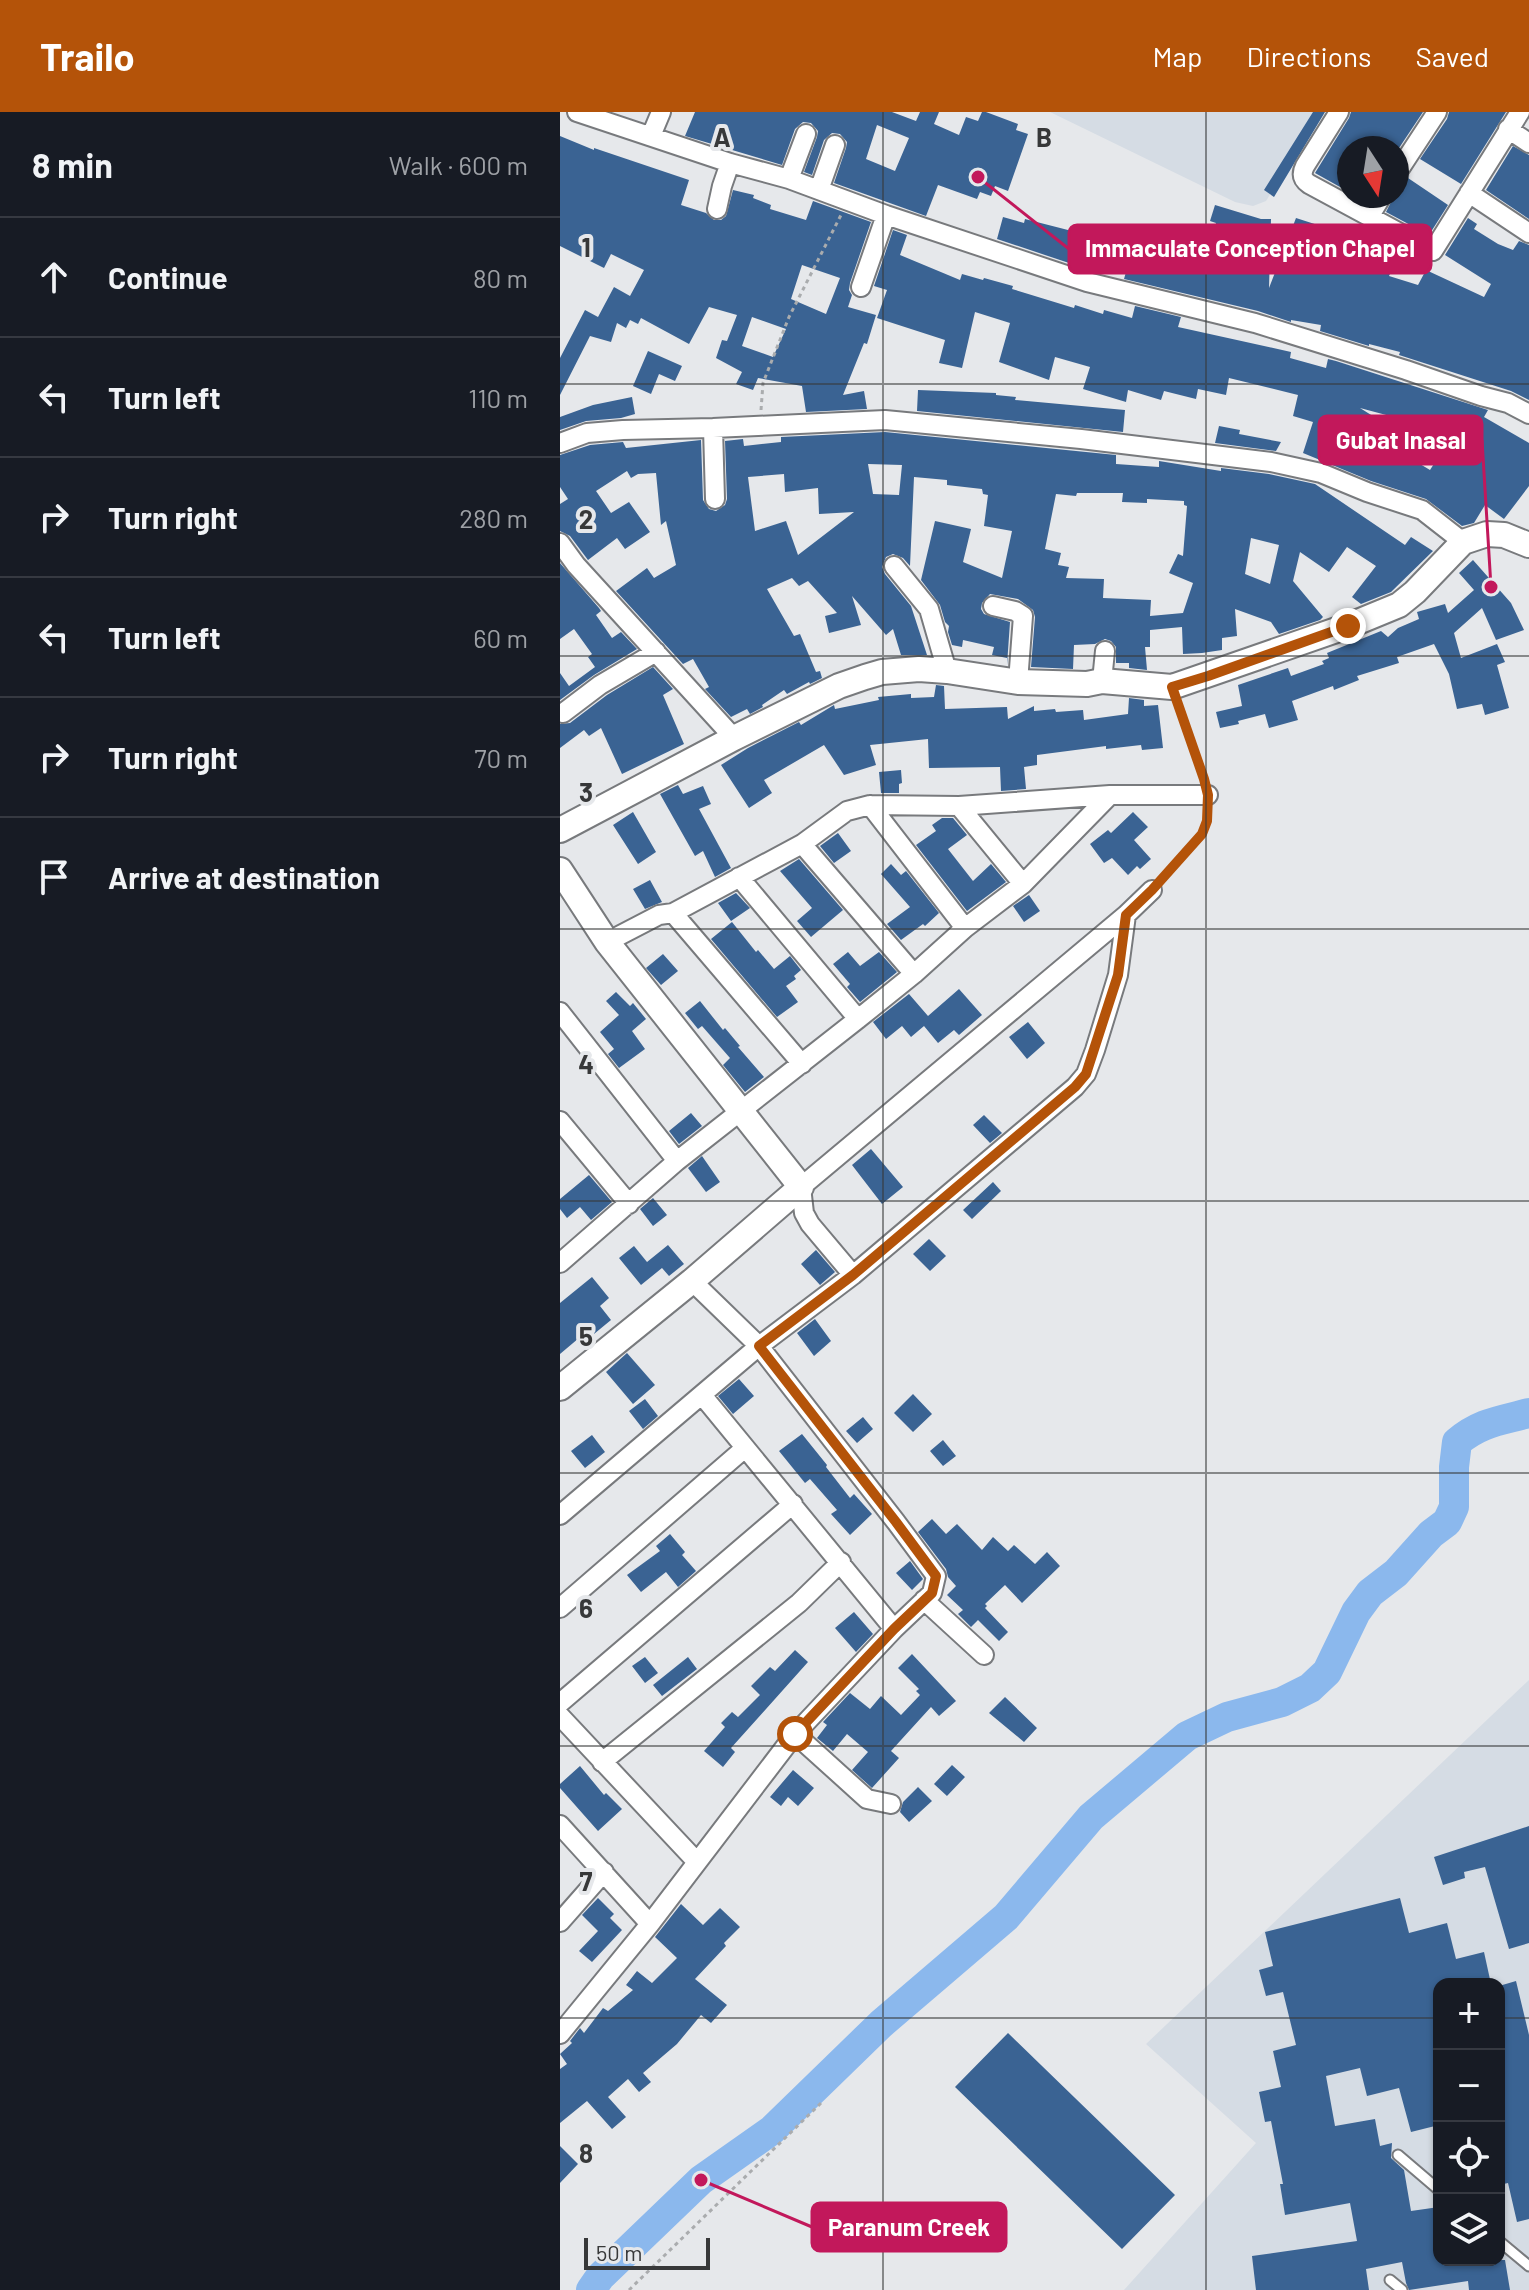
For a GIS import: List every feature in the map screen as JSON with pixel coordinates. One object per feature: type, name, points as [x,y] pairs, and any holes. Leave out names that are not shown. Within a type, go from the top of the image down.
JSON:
[{"type":"street","points":[[577,112],[730,163],[789,179],[1087,282],[1270,328],[1508,403],[1529,414]]},
{"type":"street","points":[[651,136],[661,112]]},
{"type":"street","points":[[1339,112],[1302,171],[1303,178],[1433,251],[1520,112]]},
{"type":"street","points":[[1409,155],[1437,112]]},
{"type":"street","points":[[1508,129],[1529,143]]},
{"type":"street","points":[[789,179],[806,134]]},
{"type":"street","points":[[819,190],[835,145]]},
{"type":"street","points":[[717,209],[730,163]]},
{"type":"street","points":[[1469,193],[1529,233]]},
{"type":"street","points":[[1369,217],[1375,208]]},
{"type":"street","points":[[861,287],[886,215]]},
{"type":"street","points":[[560,443],[587,433],[623,430],[885,420],[1081,439],[1271,462],[1321,473],[1422,510],[1463,542]]},
{"type":"street","points":[[713,428],[715,499]]},
{"type":"street","points":[[560,830],[839,686],[882,672],[919,669],[1018,682],[1087,684],[1102,681],[1172,687],[1399,605],[1463,542],[1487,534],[1504,535],[1529,545]]},
{"type":"street","points":[[560,543],[576,565],[734,738]]},
{"type":"street","points":[[894,566],[929,609],[947,671]]},
{"type":"street","points":[[993,606],[1023,616],[1018,682]]},
{"type":"street","points":[[1102,681],[1105,651]]},
{"type":"street","points":[[563,713],[600,685],[656,652]]},
{"type":"street","points":[[564,1252],[629,1204],[677,1161],[1023,884],[1110,795]]},
{"type":"street","points":[[607,942],[659,915],[673,913],[802,844],[847,811],[870,805],[959,806],[1110,795],[1208,795]]},
{"type":"street","points":[[870,805],[965,928]]},
{"type":"street","points":[[959,806],[1023,884]]},
{"type":"street","points":[[802,844],[914,974]]},
{"type":"street","points":[[739,877],[858,1019]]},
{"type":"street","points":[[563,882],[801,1187],[804,1213],[810,1224],[853,1275]]},
{"type":"street","points":[[560,1388],[692,1281],[1152,890]]},
{"type":"street","points":[[673,913],[802,1064]]},
{"type":"street","points":[[560,1515],[759,1346],[853,1275],[1064,1097],[1086,1074],[1118,975],[1126,915]]},
{"type":"street","points":[[560,1012],[677,1161]]},
{"type":"street","points":[[560,1121],[629,1204]]},
{"type":"street","points":[[560,2034],[650,1924],[795,1734],[932,1593],[936,1576],[759,1346],[692,1281]]},
{"type":"street","points":[[702,1395],[894,1629]]},
{"type":"street","points":[[560,1608],[745,1448]]},
{"type":"street","points":[[560,1703],[793,1504]]},
{"type":"street","points":[[602,1762],[799,1603],[841,1562]]},
{"type":"street","points":[[924,1600],[984,1655]]},
{"type":"street","points":[[560,1716],[697,1862]]},
{"type":"street","points":[[795,1734],[867,1799],[891,1804]]},
{"type":"street","points":[[560,1825],[650,1924]]},
{"type":"street","points":[[560,1922],[604,1872]]},
{"type":"lane","points":[[1398,2155],[1433,2185]]},
{"type":"lane","points":[[1505,2246],[1529,2266]]},
{"type":"lane","points":[[1390,2280],[1402,2290]]},
{"type":"path","points":[[760,426],[763,383],[789,317],[848,201]]},
{"type":"path","points":[[1152,890],[1202,834],[1207,821],[1208,795],[1204,779],[1172,687]]},
{"type":"path","points":[[629,2290],[821,2103]]},
{"type":"shaded area","points":[[1050,112],[1321,112],[1266,201],[1253,206],[1235,202]]},
{"type":"shaded area","points":[[1529,1680],[1529,2290],[1124,2290],[1256,2143],[1146,2044]]},
{"type":"building","points":[[695,112],[892,112],[916,121],[920,112],[939,112],[934,124],[959,135],[966,117],[978,121],[982,112],[986,112],[1018,124],[1016,130],[1028,134],[1008,191],[995,186],[991,196],[980,192],[977,199],[938,185],[926,216],[834,183],[847,142],[840,134],[832,133],[824,140],[812,175],[804,172],[818,131],[811,123],[803,122],[795,129],[782,165],[685,136]],"holes":[[[877,125],[909,138],[895,171],[866,159]]]},
{"type":"building","points":[[1313,112],[1325,112],[1274,197],[1264,190]]},
{"type":"building","points":[[1351,112],[1423,112],[1407,136],[1338,136]]},
{"type":"building","points":[[1449,112],[1506,112],[1461,184],[1420,159]]},
{"type":"building","points":[[560,136],[689,180],[681,205],[706,213],[714,220],[726,216],[733,190],[754,195],[753,198],[771,205],[770,209],[806,220],[813,201],[871,222],[850,283],[852,295],[848,307],[876,315],[867,344],[864,343],[843,395],[864,391],[867,409],[806,412],[802,386],[758,378],[753,390],[736,384],[742,372],[716,358],[722,340],[727,341],[737,315],[709,307],[689,344],[641,318],[638,324],[630,320],[626,328],[617,323],[611,342],[590,336],[560,395],[560,358],[585,310],[598,317],[614,287],[630,296],[644,270],[611,254],[604,268],[560,246]],"holes":[[[802,265],[840,278],[826,314],[791,299]],[[752,317],[786,329],[773,357],[742,346]]]},
{"type":"building","points":[[1337,137],[1337,185],[1315,173]]},
{"type":"building","points":[[1513,146],[1529,155],[1529,219],[1486,190]]},
{"type":"building","points":[[1409,179],[1448,205],[1429,235],[1386,212],[1388,208],[1409,208]]},
{"type":"building","points":[[1215,205],[1261,219],[1271,219],[1269,288],[1296,218],[1356,235],[1398,257],[1389,276],[1418,285],[1426,270],[1484,297],[1491,284],[1445,255],[1468,218],[1477,224],[1474,229],[1498,244],[1513,250],[1519,241],[1529,245],[1529,400],[1511,391],[1399,355],[1400,352],[1320,331],[1321,325],[1291,322],[1258,311],[1124,279],[1126,272],[1097,264],[1095,271],[997,239],[1003,217],[1024,223],[1025,219],[1107,240],[1109,233],[1129,239],[1133,225],[1158,233],[1154,245],[1206,257],[1216,223],[1210,221]]},
{"type":"building","points":[[893,230],[907,235],[900,255],[960,280],[962,274],[984,278],[1074,308],[1075,305],[1103,314],[1104,310],[1132,318],[1135,306],[1181,317],[1178,327],[1291,352],[1290,358],[1326,368],[1328,359],[1336,361],[1488,410],[1484,417],[1529,443],[1529,486],[1504,519],[1485,505],[1474,523],[1462,526],[1426,499],[1371,481],[1303,453],[1313,422],[1293,416],[1298,395],[1229,378],[1226,395],[1198,389],[1196,399],[1164,391],[1161,400],[1128,390],[1126,402],[1083,389],[1090,367],[1055,357],[1049,380],[999,362],[1010,323],[975,312],[962,368],[939,363],[945,340],[877,318],[887,290],[874,286]],"holes":[[[1360,408],[1461,435],[1447,461],[1439,456],[1430,470],[1395,449],[1400,433]]]},
{"type":"building","points":[[648,351],[682,366],[675,381],[659,374],[651,394],[633,386]]},
{"type":"building","points":[[918,390],[996,393],[1016,397],[1015,400],[1125,410],[1123,432],[917,411]]},
{"type":"building","points":[[632,397],[635,414],[586,421],[560,430],[560,417],[593,405]]},
{"type":"building","points":[[1219,426],[1240,430],[1239,434],[1281,442],[1276,451],[1215,443]]},
{"type":"building","points":[[885,432],[1116,455],[1116,464],[1159,467],[1159,461],[1221,471],[1221,468],[1269,474],[1315,484],[1405,545],[1411,537],[1433,551],[1391,592],[1361,604],[1352,597],[1376,566],[1347,547],[1329,572],[1300,552],[1293,581],[1323,617],[1320,620],[1279,634],[1271,622],[1235,609],[1237,636],[1222,638],[1222,650],[1202,653],[1183,654],[1182,627],[1150,630],[1150,647],[1145,647],[1147,670],[1129,668],[1129,663],[1116,663],[1116,647],[1105,639],[1095,644],[1074,645],[1073,669],[1031,667],[1033,610],[1018,599],[990,594],[982,603],[984,614],[1010,622],[1007,665],[1007,658],[992,655],[994,647],[963,640],[962,647],[952,645],[949,626],[940,605],[921,580],[935,521],[971,529],[963,562],[1002,578],[1012,531],[984,526],[988,495],[983,494],[982,489],[947,485],[947,480],[914,477],[910,566],[903,558],[893,554],[886,557],[882,567],[911,606],[927,655],[901,655],[893,629],[886,635],[852,596],[861,625],[829,633],[825,616],[837,613],[808,581],[799,586],[792,578],[767,589],[794,636],[800,634],[816,672],[820,671],[822,678],[787,694],[784,690],[750,714],[747,709],[731,717],[705,689],[709,687],[693,659],[683,664],[616,591],[647,568],[654,578],[676,565],[666,521],[661,525],[656,473],[638,474],[631,478],[627,471],[596,491],[611,513],[629,502],[650,532],[625,549],[617,538],[588,560],[570,536],[560,531],[560,504],[568,499],[560,487],[560,455],[590,445],[623,442],[626,448],[701,440],[703,500],[709,509],[716,511],[725,505],[727,499],[725,441],[743,439],[744,446],[781,442],[781,437]],"holes":[[[868,464],[902,465],[899,495],[873,494]],[[784,474],[785,492],[818,488],[819,514],[854,512],[798,555],[786,521],[755,531],[748,477]],[[1077,493],[1123,493],[1122,502],[1147,503],[1147,499],[1184,501],[1187,506],[1183,556],[1178,554],[1169,573],[1193,583],[1183,613],[1150,616],[1151,600],[1103,598],[1104,579],[1066,578],[1069,567],[1058,565],[1061,553],[1045,549],[1056,494],[1076,496]],[[1251,538],[1279,545],[1270,584],[1245,574]]]},
{"type":"building","points":[[1473,560],[1511,603],[1524,630],[1496,640],[1482,608],[1454,633],[1461,658],[1497,644],[1505,662],[1497,665],[1509,708],[1485,715],[1482,704],[1457,709],[1449,674],[1434,644],[1397,657],[1399,663],[1357,676],[1359,680],[1292,701],[1298,720],[1269,728],[1265,714],[1220,728],[1216,712],[1242,706],[1238,685],[1288,668],[1291,676],[1324,664],[1322,661],[1329,658],[1327,653],[1381,631],[1388,637],[1398,628],[1419,619],[1417,612],[1445,604],[1448,613],[1474,590],[1459,573]]},
{"type":"building","points":[[560,563],[599,608],[601,611],[596,615],[612,638],[621,632],[637,649],[560,700],[560,673],[569,686],[595,667],[588,657],[592,654],[574,629],[560,639]]},
{"type":"building","points":[[653,667],[673,689],[663,695],[684,744],[622,774],[601,728],[589,736],[584,730],[560,748],[560,724],[570,723],[607,695]]},
{"type":"building","points":[[936,685],[944,686],[945,709],[1007,707],[1008,719],[1034,706],[1034,711],[1083,710],[1084,720],[1128,714],[1129,698],[1144,700],[1144,706],[1158,705],[1163,748],[1142,750],[1141,745],[1106,749],[1106,746],[1037,755],[1037,765],[1024,767],[1026,789],[1001,791],[1000,767],[929,768],[928,739],[870,745],[876,765],[844,775],[824,745],[764,780],[772,793],[749,808],[721,765],[834,705],[835,709],[879,700],[878,697],[911,694],[911,698],[934,697]]},
{"type":"building","points":[[901,770],[899,793],[881,793],[879,772]]},
{"type":"building","points":[[678,785],[683,794],[703,786],[711,804],[699,809],[731,868],[715,877],[703,851],[695,856],[660,794]]},
{"type":"building","points":[[633,812],[656,852],[638,864],[613,825]]},
{"type":"building","points":[[1133,812],[1148,827],[1134,840],[1151,859],[1128,875],[1112,858],[1104,863],[1090,844],[1108,830],[1111,833]]},
{"type":"building","points":[[942,818],[953,818],[967,835],[948,849],[973,881],[991,864],[1006,882],[967,911],[916,845],[936,831],[932,825]]},
{"type":"building","points":[[838,833],[851,851],[834,863],[820,846]]},
{"type":"building","points":[[799,859],[843,910],[811,937],[797,921],[812,908],[780,871]]},
{"type":"building","points":[[891,864],[901,875],[906,871],[939,913],[925,926],[923,924],[901,940],[887,924],[910,907],[881,874]]},
{"type":"building","points":[[650,880],[662,902],[645,909],[633,889]]},
{"type":"building","points":[[736,893],[750,908],[731,921],[718,903]]},
{"type":"building","points":[[1029,895],[1040,911],[1024,922],[1013,906]]},
{"type":"building","points":[[732,922],[774,969],[790,956],[801,970],[794,976],[796,979],[786,986],[798,1002],[777,1017],[711,939]]},
{"type":"building","points":[[848,952],[860,966],[879,952],[897,972],[860,1002],[833,964]]},
{"type":"building","points":[[663,954],[678,971],[661,985],[646,968]]},
{"type":"building","points":[[959,989],[982,1015],[959,1035],[954,1030],[938,1043],[924,1026],[911,1037],[902,1026],[886,1039],[873,1022],[909,994],[928,1016]]},
{"type":"building","points":[[616,992],[630,1006],[633,1003],[646,1019],[632,1031],[645,1049],[619,1068],[608,1054],[614,1049],[600,1032],[619,1015],[606,1001]]},
{"type":"building","points":[[700,1001],[764,1077],[745,1092],[723,1065],[730,1058],[702,1026],[698,1029],[685,1013]]},
{"type":"building","points":[[1028,1022],[1045,1043],[1027,1059],[1009,1037]]},
{"type":"building","points":[[691,1113],[702,1126],[679,1144],[669,1131]]},
{"type":"building","points":[[984,1115],[1002,1133],[990,1143],[973,1125]]},
{"type":"building","points":[[871,1149],[903,1187],[882,1204],[852,1165]]},
{"type":"building","points":[[702,1156],[720,1182],[706,1192],[688,1168]]},
{"type":"building","points":[[589,1175],[612,1202],[591,1220],[580,1207],[567,1218],[560,1209],[560,1199]]},
{"type":"building","points":[[993,1182],[1001,1191],[972,1219],[963,1210]]},
{"type":"building","points":[[653,1198],[667,1215],[653,1226],[640,1209]]},
{"type":"building","points":[[929,1239],[946,1256],[930,1271],[913,1254]]},
{"type":"building","points":[[668,1245],[684,1264],[669,1276],[662,1268],[641,1285],[619,1258],[634,1246],[647,1262]]},
{"type":"building","points":[[816,1250],[835,1272],[820,1285],[801,1264]]},
{"type":"building","points":[[592,1277],[609,1298],[600,1306],[611,1320],[583,1343],[579,1338],[560,1354],[560,1303]]},
{"type":"building","points":[[815,1319],[831,1341],[814,1356],[797,1333]]},
{"type":"building","points":[[627,1353],[655,1385],[633,1404],[606,1372]]},
{"type":"building","points":[[739,1379],[754,1396],[733,1414],[718,1396]]},
{"type":"building","points":[[913,1394],[932,1414],[913,1432],[894,1413]]},
{"type":"building","points":[[645,1399],[658,1416],[643,1429],[629,1411]]},
{"type":"building","points":[[863,1417],[873,1429],[857,1443],[846,1431]]},
{"type":"building","points":[[802,1434],[850,1498],[854,1494],[872,1514],[850,1535],[831,1514],[837,1510],[810,1479],[805,1483],[779,1451]]},
{"type":"building","points":[[592,1435],[605,1452],[585,1468],[571,1451]]},
{"type":"building","points":[[943,1440],[956,1456],[943,1466],[930,1451]]},
{"type":"building","points":[[932,1519],[946,1534],[957,1524],[982,1550],[993,1537],[1008,1551],[1014,1545],[1035,1564],[1047,1552],[1060,1566],[1022,1603],[1005,1585],[985,1604],[985,1608],[1008,1632],[999,1641],[978,1620],[971,1627],[958,1614],[963,1610],[947,1595],[956,1586],[918,1532]]},
{"type":"building","points":[[670,1534],[696,1571],[678,1587],[666,1572],[641,1592],[627,1575],[660,1551],[656,1546]]},
{"type":"building","points":[[910,1561],[923,1579],[912,1590],[896,1573]]},
{"type":"building","points":[[854,1612],[873,1634],[856,1652],[835,1628]]},
{"type":"building","points":[[795,1650],[808,1662],[731,1748],[735,1752],[723,1767],[704,1751],[725,1727],[721,1723],[732,1712],[738,1717],[760,1695],[751,1686],[770,1667],[775,1671]]},
{"type":"building","points":[[912,1654],[956,1701],[939,1716],[931,1707],[891,1751],[899,1758],[872,1788],[852,1770],[868,1752],[847,1734],[833,1751],[817,1738],[827,1725],[823,1722],[850,1693],[870,1709],[881,1696],[901,1715],[920,1695],[916,1691],[919,1689],[898,1668]]},
{"type":"building","points":[[645,1657],[658,1673],[645,1683],[632,1666]]},
{"type":"building","points":[[688,1657],[697,1669],[662,1696],[653,1685]]},
{"type":"building","points":[[1005,1697],[1037,1728],[1024,1742],[989,1713]]},
{"type":"building","points":[[952,1765],[965,1777],[947,1796],[934,1784]]},
{"type":"building","points":[[580,1766],[604,1795],[606,1793],[622,1809],[598,1831],[560,1788],[560,1784]]},
{"type":"building","points":[[793,1770],[814,1788],[798,1806],[788,1797],[781,1806],[770,1797]]},
{"type":"building","points":[[918,1787],[932,1801],[909,1822],[900,1812],[903,1802]]},
{"type":"building","points":[[1529,1826],[1529,1943],[1509,1949],[1485,1867],[1464,1872],[1465,1878],[1443,1885],[1434,1857]]},
{"type":"building","points":[[598,1898],[614,1914],[610,1918],[622,1930],[592,1962],[579,1951],[598,1931],[582,1915]]},
{"type":"building","points":[[1400,1898],[1409,1933],[1447,1923],[1456,1959],[1484,1952],[1490,1978],[1433,1978],[1433,2126],[1411,2132],[1399,2088],[1367,2096],[1360,2068],[1326,2076],[1335,2126],[1375,2119],[1380,2146],[1392,2143],[1391,2158],[1404,2170],[1411,2211],[1433,2208],[1433,2266],[1505,2266],[1505,2260],[1510,2290],[1469,2290],[1468,2281],[1409,2290],[1402,2262],[1366,2269],[1369,2290],[1256,2290],[1252,2256],[1357,2241],[1350,2203],[1285,2215],[1280,2184],[1283,2184],[1271,2121],[1265,2122],[1259,2092],[1281,2087],[1273,2051],[1296,2045],[1283,1992],[1266,1996],[1259,1970],[1273,1966],[1265,1932]]},
{"type":"building","points":[[681,1904],[703,1925],[720,1908],[740,1927],[695,1979],[727,2005],[711,2023],[701,2015],[677,2044],[643,2073],[651,2082],[639,2092],[628,2079],[608,2097],[626,2117],[612,2129],[587,2101],[560,2123],[560,2069],[567,2064],[560,2054],[572,2043],[570,2041],[580,2028],[584,2033],[603,2008],[608,2011],[633,1990],[626,1985],[637,1971],[652,1983],[677,1958],[655,1937]]},
{"type":"building","points":[[1516,1981],[1529,2035],[1529,2219],[1517,2222],[1508,2183],[1505,2184],[1505,1984]]},
{"type":"building","points":[[1008,2033],[1175,2195],[1122,2249],[955,2087]]},
{"type":"building","points":[[560,2146],[578,2164],[560,2183]]},
{"type":"waterway","points":[[591,2290],[600,2277],[701,2180],[772,2130],[881,2024],[1006,1917],[1091,1817],[1187,1736],[1227,1717],[1282,1702],[1310,1688],[1327,1672],[1356,1612],[1370,1593],[1396,1573],[1431,1534],[1447,1522],[1454,1507],[1457,1442],[1483,1426],[1529,1413]]},
{"type":"place","name":"Immaculate Conception Chapel","points":[[978,177]]},
{"type":"place","name":"Gubat Inasal","points":[[1491,587]]},
{"type":"place","name":"Paranum Creek","points":[[701,2180]]},
{"type":"route","points":[[795,1734],[932,1593],[936,1576],[759,1346],[853,1275],[1075,1087],[1086,1074],[1118,975],[1126,915],[1202,834],[1207,821],[1208,795],[1204,779],[1172,687],[1348,626]]}]
